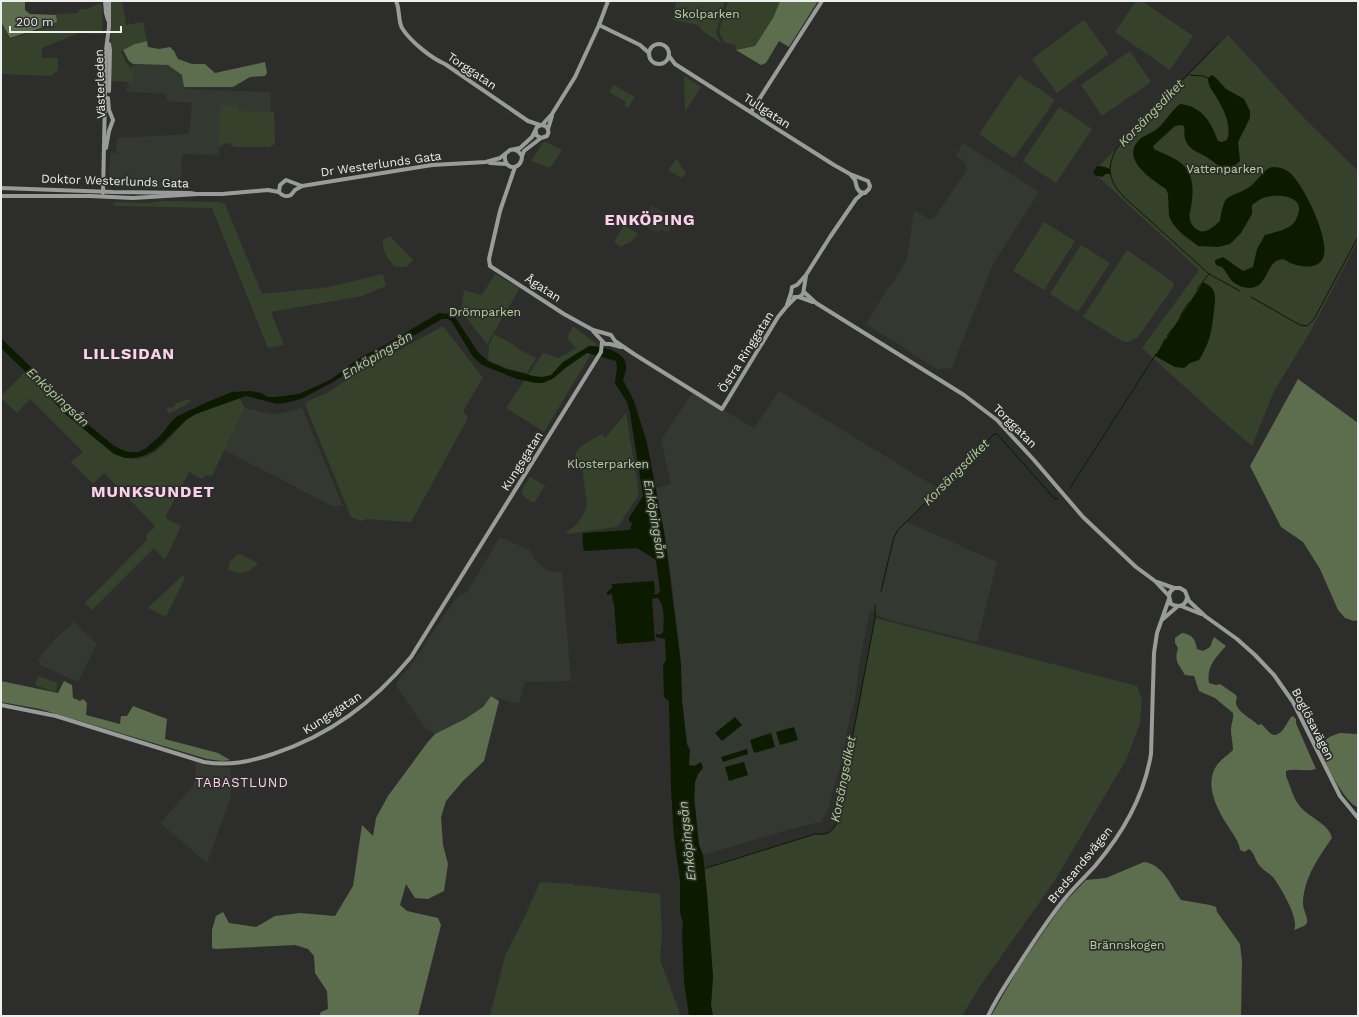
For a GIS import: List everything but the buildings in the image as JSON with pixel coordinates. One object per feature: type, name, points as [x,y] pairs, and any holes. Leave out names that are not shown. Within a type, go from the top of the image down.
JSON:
[{"type":"street","name":"Västerleden","points":[[105,1],[108,22]]},
{"type":"street","name":"Västerleden","points":[[105,151],[109,131],[114,120],[111,115],[108,99],[110,50],[108,40],[109,1]]},
{"type":"street","name":"Torggatan","points":[[396,1],[402,27],[416,44],[528,121],[536,131]]},
{"type":"street","points":[[541,138],[538,137],[536,131],[537,127],[552,114],[575,77],[599,25],[608,1]]},
{"type":"street","points":[[751,112],[822,1]]},
{"type":"street","points":[[599,25],[640,45],[649,53],[650,58],[654,63],[664,63],[668,56],[668,50],[663,46],[640,45]]},
{"type":"street","name":"Västerleden","points":[[103,197],[106,50],[108,40]]},
{"type":"street","points":[[649,53],[653,46]]},
{"type":"street","name":"Tullgatan","points":[[668,56],[674,64],[765,122],[862,180]]},
{"type":"street","name":"Tullgatan","points":[[664,63],[674,64]]},
{"type":"street","points":[[760,98],[760,112],[765,122]]},
{"type":"street","points":[[105,117],[109,114],[111,115]]},
{"type":"street","points":[[512,177],[515,167],[521,162],[524,151],[541,138],[547,136],[552,114]]},
{"type":"street","name":"Torggatan","points":[[528,121],[541,125]]},
{"type":"street","points":[[541,125],[546,126],[548,129]]},
{"type":"street","name":"Dr Westerlunds Gata","points":[[279,189],[282,194],[287,196],[291,195],[295,190],[302,186],[432,165],[486,162],[504,156],[508,151],[515,150],[524,145],[536,131]]},
{"type":"street","points":[[515,150],[522,156]]},
{"type":"street","points":[[504,156],[504,161],[508,165],[512,177]]},
{"type":"street","name":"Dr Westerlunds Gata","points":[[486,162],[515,167]]},
{"type":"street","name":"Tullgatan","points":[[850,174],[857,186]]},
{"type":"street","name":"Ågatan","points":[[512,177],[500,211],[489,259],[490,266],[564,314],[593,330],[611,335],[613,339],[624,348],[722,409]]},
{"type":"street","name":"Dr Westerlunds Gata","points":[[279,189],[281,183],[286,180],[302,186]]},
{"type":"street","points":[[806,275],[802,295],[798,297],[791,293],[792,287],[798,284],[806,275],[856,199],[862,193],[867,192],[870,186],[868,181],[862,180],[857,186],[856,199]]},
{"type":"street","points":[[294,184],[295,190]]},
{"type":"street","points":[[857,186],[862,193]]},
{"type":"street","name":"Doktor Westerlunds Gata","points":[[1,188],[198,194]]},
{"type":"street","name":"Dr Westerlunds Gata","points":[[198,194],[222,194],[279,189]]},
{"type":"street","name":"Doktor Westerlunds Gata","points":[[1,196],[133,198],[198,194]]},
{"type":"street","points":[[798,284],[801,285],[804,290]]},
{"type":"street","name":"Torggatan","points":[[804,290],[816,303]]},
{"type":"street","name":"Östra Ringgatan","points":[[787,306],[791,293]]},
{"type":"street","name":"Torggatan","points":[[798,297],[816,303],[964,395],[997,420],[1083,517],[1136,567],[1155,581],[1169,597],[1171,604],[1180,606]]},
{"type":"street","name":"Östra Ringgatan","points":[[722,409],[778,317],[787,306],[798,297]]},
{"type":"street","name":"Ågatan","points":[[593,330],[606,346],[624,348]]},
{"type":"street","points":[[602,341],[603,336],[606,334]]},
{"type":"street","points":[[606,346],[613,339]]},
{"type":"street","name":"Kungsgatan","points":[[1,705],[56,716],[204,762],[216,764],[239,763],[268,756],[294,747],[324,732],[350,716],[376,696],[412,657],[606,346]]},
{"type":"street","name":"Torggatan","points":[[1155,581],[1174,588],[1182,589],[1186,593],[1187,597]]},
{"type":"street","points":[[1169,597],[1169,593],[1174,588]]},
{"type":"street","name":"Bredsandsvägen","points":[[988,1016],[1001,992],[1044,925],[1109,849],[1119,835],[1136,804],[1148,770],[1151,754],[1154,659],[1157,633],[1163,619],[1169,597]]},
{"type":"street","points":[[1163,619],[1185,602],[1187,597]]},
{"type":"street","name":"Boglösavägen","points":[[1187,597],[1189,601],[1205,616],[1255,655],[1274,675],[1293,702],[1340,796],[1358,818]]},
{"type":"street","name":"Boglösavägen","points":[[1180,606],[1205,616]]},
{"type":"shaded area","points":[[132,65],[168,65],[182,75],[185,89],[271,92],[270,146],[235,147],[227,143],[219,147],[219,155],[182,154],[181,189],[111,186],[109,180],[110,153],[116,153],[117,138],[189,134],[192,103],[167,101],[166,94],[126,92]]},
{"type":"shaded area","points":[[963,143],[1039,192],[993,264],[952,368],[937,369],[866,324],[907,259],[914,210],[929,219],[934,218],[967,170],[966,163],[956,156]]},
{"type":"shaded area","points":[[652,205],[676,220],[668,233],[661,229],[657,233],[640,223]]},
{"type":"shaded area","points":[[779,391],[939,489],[907,522],[997,562],[977,642],[883,618],[870,610],[860,659],[855,698],[842,759],[828,810],[821,822],[795,828],[703,855],[699,845],[695,818],[695,782],[698,774],[694,766],[689,765],[682,701],[681,664],[670,567],[656,488],[671,484],[661,440],[693,392],[754,428]]},
{"type":"shaded area","points":[[245,408],[271,414],[302,408],[343,506],[332,506],[224,450]]},
{"type":"shaded area","points":[[500,537],[530,550],[535,560],[545,569],[553,573],[562,572],[571,681],[525,682],[519,704],[491,696],[483,707],[465,719],[435,734],[424,727],[397,687],[397,682],[414,661],[457,597],[467,592]]},
{"type":"shaded area","points":[[74,622],[97,644],[78,682],[40,665],[38,660],[53,641]]},
{"type":"shaded area","points":[[194,762],[231,768],[231,796],[207,863],[160,823],[193,786],[196,770]]},
{"type":"green space","points":[[1,1],[25,1],[25,10],[30,14],[56,15],[57,22],[10,38],[1,22]]},
{"type":"green space","points":[[110,1],[122,1],[126,25],[143,22],[147,41],[135,44],[121,51],[126,62],[131,69],[133,69],[133,82],[110,81]]},
{"type":"green space","name":"Skolparken","points":[[676,1],[725,1],[716,33],[722,44],[704,32],[698,25],[673,20]]},
{"type":"green space","points":[[728,1],[780,1],[773,18],[755,46],[736,50],[735,45],[725,43],[719,32]]},
{"type":"green space","points":[[780,1],[818,1],[789,47],[779,41],[766,63],[761,65],[736,50],[755,46],[773,18]]},
{"type":"green space","points":[[1136,1],[1142,1],[1193,36],[1170,70],[1115,32]]},
{"type":"green space","points":[[102,3],[103,34],[79,33],[42,48],[42,58],[58,58],[58,70],[51,76],[1,74],[1,23],[10,39],[39,30],[57,22],[56,14],[78,13],[80,9],[86,9]]},
{"type":"green space","points":[[1084,20],[1109,54],[1057,93],[1032,59]]},
{"type":"green space","name":"Vattenparken","points":[[1228,35],[1304,118],[1358,171],[1358,241],[1309,334],[1274,391],[1252,446],[1142,348],[1199,270],[1093,172]]},
{"type":"green space","points":[[147,41],[148,47],[159,49],[170,47],[178,59],[192,64],[205,64],[215,73],[265,62],[267,73],[265,76],[250,77],[233,87],[184,87],[182,75],[168,65],[133,64],[129,61],[123,50],[135,44]]},
{"type":"green space","points":[[1130,51],[1151,82],[1102,116],[1081,85]]},
{"type":"green space","points":[[1019,75],[1055,100],[1014,158],[979,134]]},
{"type":"green space","points":[[684,76],[701,87],[685,112]]},
{"type":"green space","points":[[614,85],[635,97],[628,108],[624,106],[626,102],[609,92]]},
{"type":"green space","points":[[220,105],[238,105],[240,111],[274,112],[275,144],[270,147],[235,147],[227,142],[219,146]]},
{"type":"green space","points":[[1059,107],[1092,129],[1056,183],[1023,161]]},
{"type":"green space","points":[[544,141],[562,150],[550,168],[531,161]]},
{"type":"green space","points":[[677,158],[686,174],[681,178],[668,170]]},
{"type":"green space","points":[[161,201],[220,202],[225,204],[262,294],[329,287],[383,274],[386,286],[362,296],[271,312],[284,345],[268,348],[212,208],[114,206],[115,204],[110,204],[116,202],[150,203]]},
{"type":"green space","points":[[1044,222],[1075,241],[1044,290],[1013,271]]},
{"type":"green space","points":[[624,225],[638,234],[630,243],[621,247],[614,242]]},
{"type":"green space","points":[[390,236],[413,260],[407,266],[394,266],[387,257],[383,247],[383,240]]},
{"type":"green space","points":[[1081,245],[1110,263],[1078,312],[1050,294]]},
{"type":"green space","points":[[1127,250],[1173,282],[1174,286],[1138,337],[1128,342],[1122,341],[1083,317]]},
{"type":"green space","name":"Drömparken","points":[[495,274],[520,288],[487,344],[461,311],[464,290],[482,295]]},
{"type":"green space","points":[[443,326],[483,378],[463,411],[468,418],[411,522],[367,519],[361,521],[351,517],[305,404],[308,401],[327,393],[354,375]]},
{"type":"green space","points":[[573,326],[597,344],[544,432],[506,408],[543,353],[559,358],[576,348],[567,338]]},
{"type":"green space","points":[[494,334],[536,358],[527,373],[509,369],[488,360],[489,345]]},
{"type":"green space","points":[[26,371],[62,409],[93,437],[108,448],[123,456],[136,459],[154,453],[195,414],[239,398],[245,408],[212,476],[206,475],[202,479],[189,472],[165,518],[181,526],[165,560],[154,548],[92,610],[85,603],[144,543],[147,539],[146,536],[155,526],[104,473],[93,484],[71,462],[83,452],[30,399],[17,413],[1,398],[1,396]]},
{"type":"green space","points":[[1298,379],[1358,423],[1358,620],[1354,621],[1345,618],[1338,610],[1320,569],[1303,542],[1281,527],[1250,466]]},
{"type":"green space","points":[[189,399],[191,402],[168,413],[166,409]]},
{"type":"green space","name":"Klosterparken","points":[[626,413],[639,493],[638,496],[626,513],[622,522],[616,527],[568,534],[566,532],[576,525],[587,506],[582,467],[575,454],[581,446],[602,434],[605,438]]},
{"type":"green space","points":[[530,477],[545,486],[534,503],[525,497],[522,492],[522,489]]},
{"type":"green space","points":[[239,554],[258,563],[248,571],[241,573],[228,570],[230,561]]},
{"type":"green space","points":[[183,575],[185,578],[166,617],[148,608]]},
{"type":"green space","points":[[875,618],[1137,686],[1142,699],[1140,723],[1127,758],[1054,882],[980,986],[962,1016],[713,1016],[711,1005],[713,977],[704,868],[815,834],[827,833],[832,830],[836,824]]},
{"type":"green space","points":[[1182,633],[1191,636],[1197,649],[1203,651],[1210,647],[1214,637],[1226,646],[1215,658],[1210,667],[1208,677],[1209,683],[1216,685],[1220,684],[1236,695],[1236,702],[1239,710],[1258,725],[1261,724],[1272,734],[1279,734],[1293,716],[1296,719],[1298,728],[1316,769],[1286,771],[1286,776],[1297,802],[1307,813],[1327,828],[1332,838],[1317,860],[1306,884],[1303,904],[1307,917],[1307,923],[1304,926],[1294,930],[1295,925],[1292,911],[1280,888],[1273,877],[1257,863],[1253,853],[1249,849],[1245,852],[1240,850],[1236,839],[1222,817],[1215,802],[1211,787],[1213,772],[1217,765],[1233,750],[1231,725],[1233,713],[1215,698],[1199,691],[1194,676],[1185,675],[1177,662],[1176,656],[1178,648],[1175,643],[1175,638]]},
{"type":"green space","points":[[38,676],[58,683],[55,692],[35,685]]},
{"type":"green space","points":[[1,681],[58,693],[64,681],[72,685],[73,698],[80,701],[83,699],[87,703],[86,715],[120,724],[121,716],[127,716],[133,706],[167,719],[165,739],[218,753],[230,760],[222,761],[207,759],[40,709],[1,702]]},
{"type":"green space","points":[[491,696],[499,701],[484,761],[463,781],[446,801],[441,817],[443,845],[448,864],[444,891],[428,899],[415,898],[406,884],[400,905],[407,911],[438,918],[441,925],[418,1016],[319,1016],[321,1012],[328,1009],[327,991],[315,973],[314,956],[308,949],[295,945],[212,948],[212,930],[216,916],[223,912],[229,923],[256,927],[275,916],[300,913],[335,916],[353,886],[362,825],[373,836],[376,818],[388,796],[427,743],[435,734],[465,719],[483,707]]},
{"type":"green space","points":[[1340,733],[1358,734],[1357,807],[1346,798],[1326,764],[1321,751],[1323,744],[1327,739]]},
{"type":"green space","name":"Brännskogen","points":[[1144,862],[1156,867],[1166,876],[1181,900],[1216,907],[1217,912],[1240,944],[1242,961],[1241,1016],[991,1016],[1018,969],[1056,914],[1086,880],[1106,878]]},
{"type":"green space","points":[[540,882],[574,884],[574,886],[578,885],[660,894],[662,935],[660,960],[681,1016],[490,1016],[505,956]]},
{"type":"water","name":"Vattenparken","points":[[1212,75],[1226,89],[1244,99],[1250,111],[1250,118],[1238,142],[1240,161],[1235,165],[1226,168],[1218,165],[1189,146],[1185,138],[1184,126],[1181,125],[1175,126],[1153,146],[1154,149],[1181,163],[1190,175],[1192,198],[1190,220],[1193,226],[1197,230],[1201,231],[1211,229],[1220,221],[1224,204],[1229,197],[1251,186],[1270,168],[1275,167],[1286,170],[1296,179],[1315,214],[1323,239],[1324,250],[1321,262],[1313,266],[1304,266],[1280,259],[1273,264],[1259,285],[1252,288],[1237,285],[1231,280],[1222,267],[1215,263],[1215,260],[1223,257],[1243,271],[1253,267],[1257,249],[1265,235],[1283,230],[1292,225],[1298,215],[1298,204],[1294,200],[1284,196],[1262,198],[1252,205],[1252,214],[1241,233],[1230,244],[1218,247],[1198,246],[1181,233],[1173,224],[1169,216],[1168,194],[1166,189],[1146,175],[1140,168],[1133,154],[1134,147],[1139,140],[1157,129],[1180,104],[1188,105],[1205,116],[1209,121],[1218,141],[1222,142],[1227,140],[1229,129],[1228,124],[1222,108],[1209,84],[1208,78]]},
{"type":"water","points":[[1097,166],[1110,169],[1110,174],[1106,174],[1102,177],[1095,175],[1093,172]]},
{"type":"water","points":[[1203,282],[1211,287],[1215,297],[1210,336],[1199,360],[1190,363],[1184,368],[1175,367],[1155,356]]},
{"type":"water","points":[[439,313],[448,314],[455,317],[478,352],[488,361],[506,369],[533,376],[542,377],[551,375],[563,362],[589,346],[612,350],[625,360],[626,369],[623,380],[634,401],[647,443],[665,537],[681,664],[682,701],[687,744],[690,750],[689,765],[694,766],[701,762],[703,768],[698,774],[695,782],[694,796],[699,845],[703,855],[707,893],[713,977],[711,1005],[713,1016],[689,1016],[684,981],[683,924],[680,912],[680,881],[674,837],[671,789],[669,701],[664,697],[663,665],[666,660],[665,639],[656,637],[656,634],[659,635],[663,633],[664,615],[662,605],[658,598],[652,599],[655,641],[617,644],[614,603],[612,594],[607,595],[607,592],[612,588],[612,584],[654,581],[655,593],[653,594],[658,594],[660,591],[656,560],[637,548],[584,551],[583,547],[583,533],[630,530],[632,523],[629,521],[629,518],[643,496],[630,413],[627,402],[615,383],[617,368],[616,361],[587,353],[554,378],[543,383],[517,379],[482,365],[473,357],[452,322],[448,319],[442,319],[301,399],[277,404],[246,396],[196,414],[187,419],[155,450],[143,456],[134,458],[125,458],[114,454],[64,413],[27,372],[30,369],[51,394],[113,445],[129,452],[138,452],[145,449],[161,435],[176,417],[205,403],[232,392],[250,391],[261,393],[268,397],[299,394],[330,380],[361,357],[385,345]]},
{"type":"water","points":[[735,717],[742,725],[722,741],[715,733]]},
{"type":"water","points":[[794,727],[798,740],[780,745],[776,732]]},
{"type":"water","points":[[771,733],[775,747],[754,753],[750,740]]},
{"type":"water","points":[[747,749],[748,754],[723,762],[721,757]]},
{"type":"water","points":[[744,762],[748,775],[729,781],[725,767]]},
{"type":"waterway","name":"Korsängsdiket","points":[[1218,43],[1116,149],[1110,169],[1112,181],[1125,198],[1209,274],[1240,291]]},
{"type":"waterway","points":[[1190,75],[1208,78]]},
{"type":"waterway","name":"Korsängsdiket","points":[[1251,297],[1300,325],[1307,326],[1314,319],[1358,237]]},
{"type":"waterway","name":"Korsängsdiket","points":[[1197,289],[1209,274]]},
{"type":"waterway","name":"Korsängsdiket","points":[[1180,316],[1189,302]]},
{"type":"waterway","name":"Korsängsdiket","points":[[1167,336],[1172,329]]},
{"type":"waterway","name":"Korsängsdiket","points":[[1161,347],[1165,339]]},
{"type":"waterway","name":"Enköpingsån","points":[[1,343],[71,411]]},
{"type":"waterway","name":"Korsängsdiket","points":[[1070,488],[1156,354]]},
{"type":"waterway","name":"Korsängsdiket","points":[[881,591],[894,537],[898,530],[994,434],[997,434],[1054,498],[1058,499]]},
{"type":"waterway","name":"Korsängsdiket","points":[[703,869],[815,834],[830,832],[836,824],[875,618],[875,605]]},
{"type":"district","name":"ENKÖPING","points":[[650,219]]},
{"type":"district","name":"LILLSIDAN","points":[[129,353]]},
{"type":"district","name":"MUNKSUNDET","points":[[153,491]]},
{"type":"district","name":"TABASTLUND","points":[[242,782]]}]
